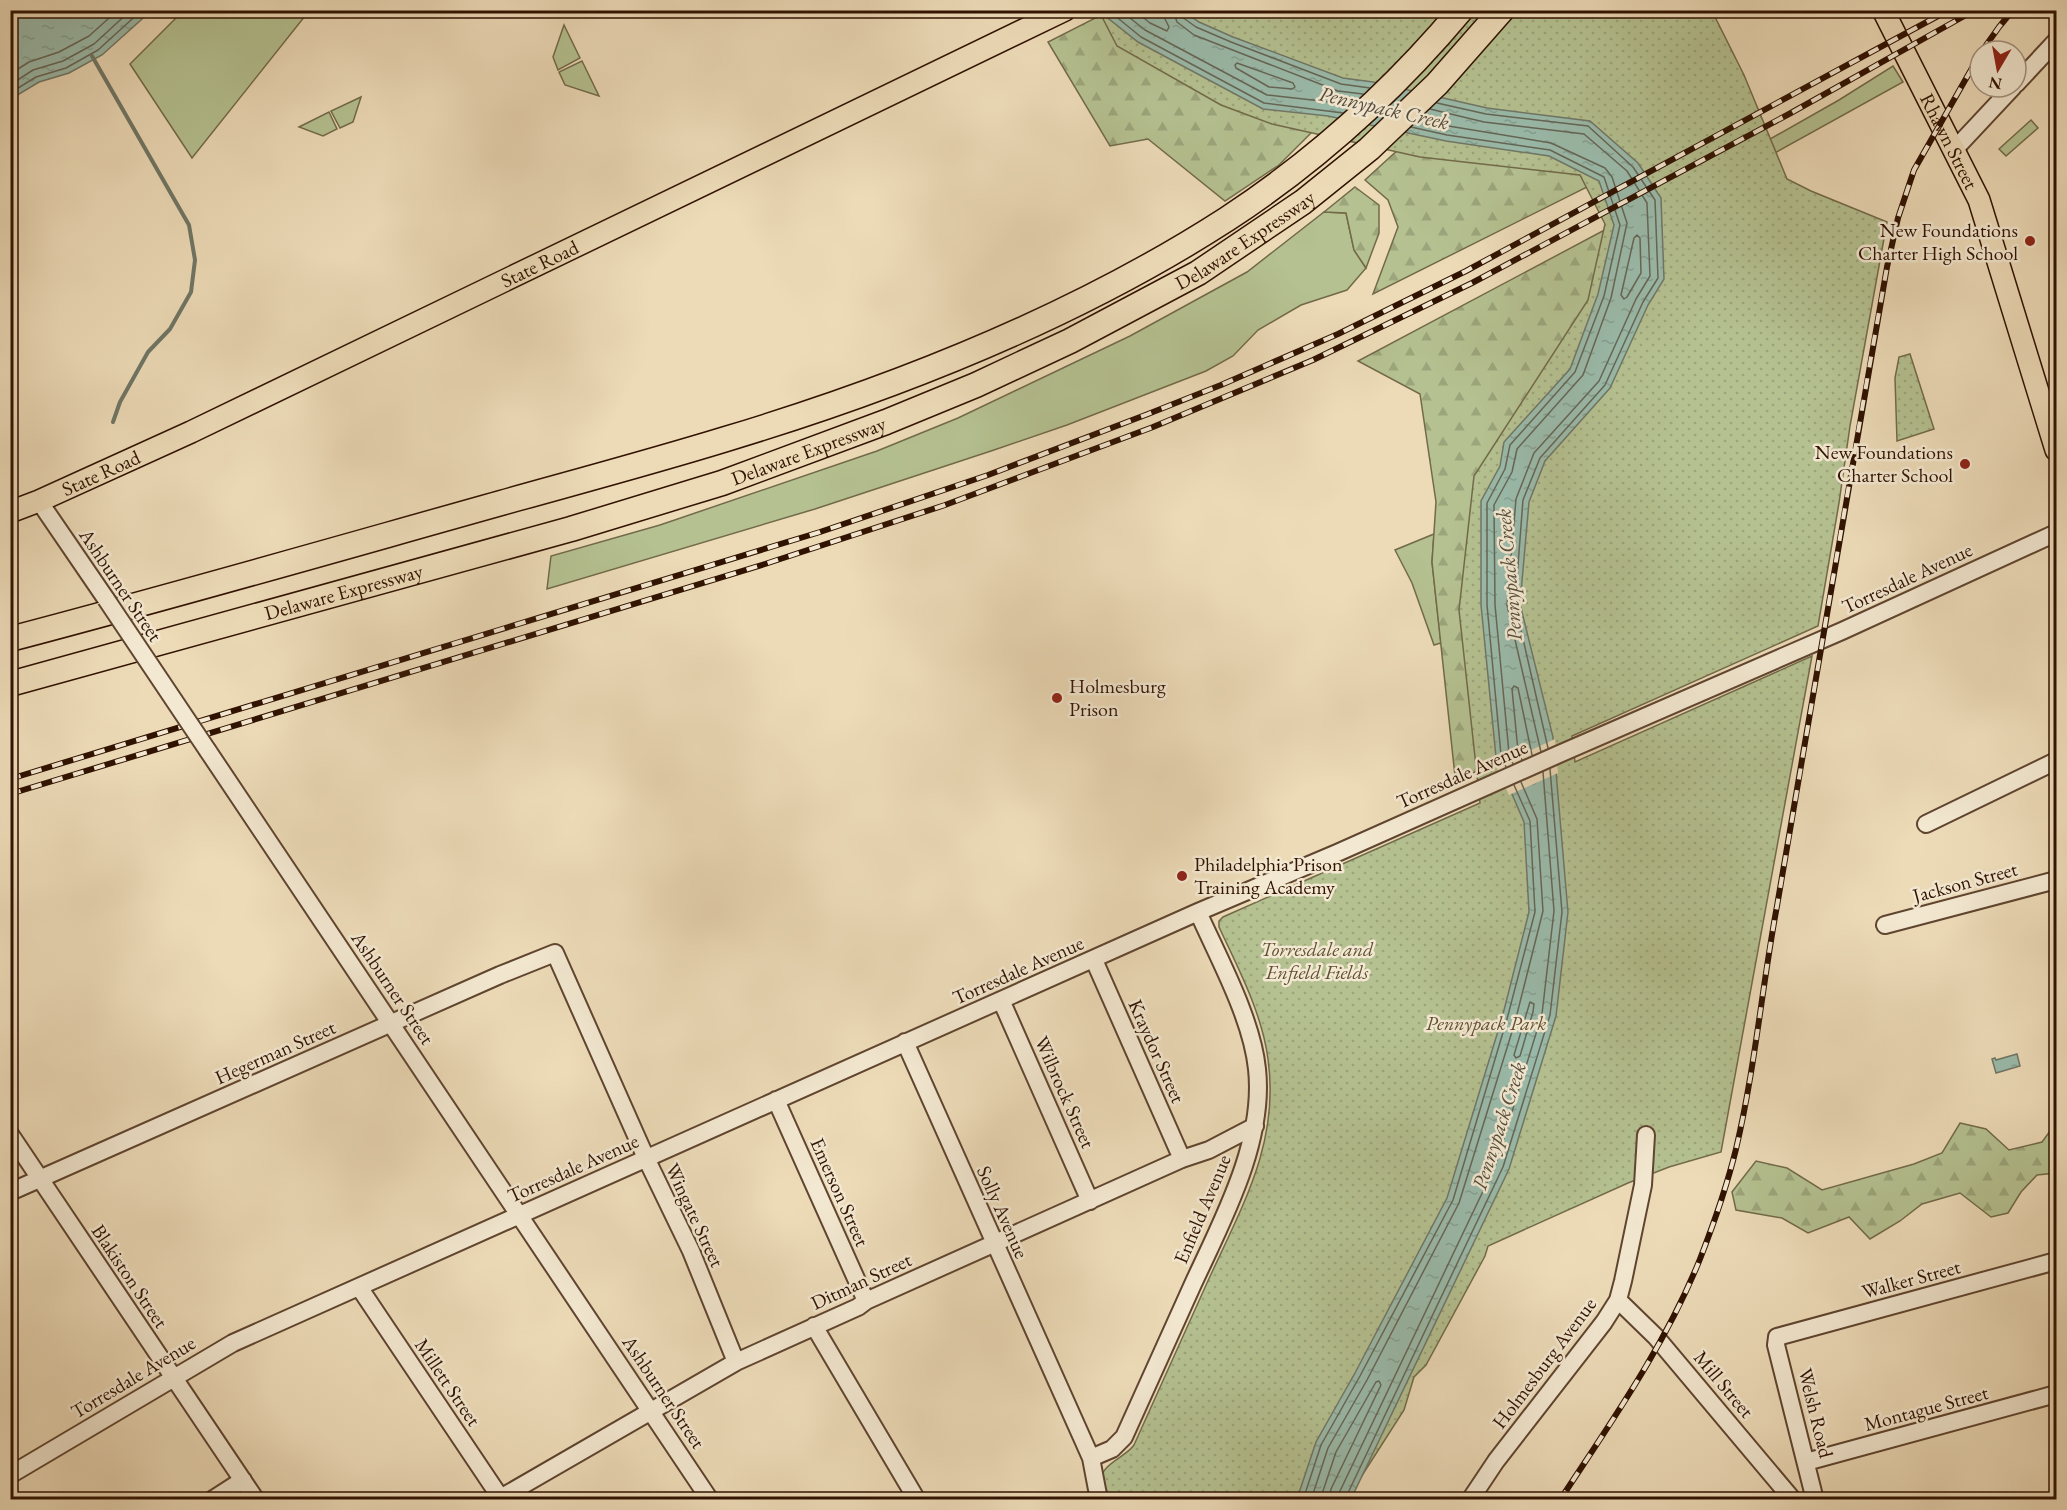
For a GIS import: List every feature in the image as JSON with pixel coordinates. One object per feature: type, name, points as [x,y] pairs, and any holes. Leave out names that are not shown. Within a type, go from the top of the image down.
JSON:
[{"type":"highway","name":"Delaware Expressway","points":[[10,639],[728,439],[936,366],[1064,310],[1227,219],[1310,158],[1354,120],[1413,66],[1461,10]]},
{"type":"highway","name":"Delaware Expressway","points":[[10,684],[571,529],[722,483],[906,414],[976,385],[1070,341],[1198,273],[1303,202],[1369,149],[1437,84],[1502,10]]},
{"type":"main road","name":"State Road","points":[[10,512],[191,432],[1065,10]]},
{"type":"main road","name":"Rhawn Street","points":[[1883,10],[1978,200],[2053,423],[2056,450]]},
{"type":"street","points":[[2028,72],[2056,41]]},
{"type":"street","points":[[1954,150],[2003,99]]},
{"type":"street","name":"Ashburner Street","points":[[39,501],[392,1023],[710,1500]]},
{"type":"street","name":"Torresdale Avenue","points":[[10,1475],[233,1343],[1198,912],[1842,631],[2056,533]]},
{"type":"street","points":[[1926,824],[2056,761]]},
{"type":"street","name":"Jackson Street","points":[[1885,925],[2056,880]]},
{"type":"street","name":"Enfield Avenue","points":[[1090,1458],[1112,1449],[1124,1437],[1212,1242],[1249,1153],[1256,1126],[1259,1089],[1252,1041],[1198,912]]},
{"type":"street","name":"Hegerman Street","points":[[10,1192],[500,975],[555,954]]},
{"type":"street","name":"Wingate Street","points":[[555,954],[646,1158],[688,1245],[736,1362]]},
{"type":"street","name":"Kraydor Street","points":[[1094,960],[1182,1159]]},
{"type":"street","name":"Wilbrock Street","points":[[1001,1000],[1090,1201]]},
{"type":"street","name":"Solly Avenue","points":[[905,1042],[1090,1458]]},
{"type":"street","name":"Emerson Street","points":[[776,1100],[866,1301]]},
{"type":"street","name":"Ditman Street","points":[[500,1499],[736,1362],[1182,1159],[1209,1150],[1256,1126]]},
{"type":"street","name":"Blakiston Street","points":[[10,1134],[256,1500]]},
{"type":"street","name":"Holmesburg Avenue","points":[[1470,1500],[1496,1461],[1604,1322],[1618,1299],[1643,1185],[1646,1135]]},
{"type":"street","name":"Walker Street","points":[[1777,1337],[2056,1261]]},
{"type":"street","name":"Millett Street","points":[[359,1287],[500,1499]]},
{"type":"street","name":"Mill Street","points":[[1618,1299],[1656,1337],[1793,1500]]},
{"type":"street","points":[[814,1326],[917,1500]]},
{"type":"street","name":"Welsh Road","points":[[1777,1337],[1776,1345],[1815,1500]]},
{"type":"street","name":"Montague Street","points":[[1806,1462],[2056,1394]]},
{"type":"street","points":[[1090,1458],[1099,1500]]},
{"type":"street","points":[[212,1500],[243,1480]]},
{"type":"green space","points":[[183,11],[309,11],[192,158],[130,64]]},
{"type":"green space","name":"Pennypack Park","points":[[1099,11],[1712,11],[1744,75],[1787,179],[1887,222],[1850,426],[1818,626],[1572,736],[1575,762],[1812,656],[1721,1152],[1669,1167],[1628,1183],[1488,1246],[1485,1256],[1426,1365],[1414,1377],[1404,1410],[1347,1499],[1105,1499],[1101,1480],[1105,1469],[1134,1445],[1244,1202],[1263,1147],[1270,1090],[1265,1042],[1255,1008],[1219,927],[1219,921],[1223,917],[1480,803],[1459,610],[1474,476],[1588,300],[1605,224],[1580,175],[1420,157],[1272,124],[1221,105],[1117,46]]},
{"type":"green space","points":[[1103,14],[1328,116],[1279,165],[1225,201],[1148,139],[1110,146],[1048,42]]},
{"type":"green space","points":[[564,25],[580,58],[558,70],[553,57]]},
{"type":"green space","points":[[582,61],[599,96],[565,85],[559,72]]},
{"type":"green space","points":[[1893,66],[1903,82],[1771,155],[1788,190],[1886,231],[1875,270],[1792,239],[1768,196],[1749,151],[1839,100]]},
{"type":"green space","points":[[361,97],[353,122],[340,128],[331,111]]},
{"type":"green space","points":[[329,112],[337,129],[323,136],[299,127]]},
{"type":"green space","points":[[2031,120],[2038,128],[2006,156],[1999,149]]},
{"type":"green space","points":[[1412,137],[1549,156],[1599,181],[1373,294],[1398,227],[1388,200],[1365,180]]},
{"type":"green space","points":[[1355,187],[1379,205],[1379,233],[1366,268],[1354,250],[1346,213],[1324,212]]},
{"type":"green space","points":[[1324,212],[1346,213],[1354,250],[1366,268],[1347,290],[1301,305],[1258,330],[1233,356],[1206,371],[1067,425],[994,450],[815,509],[547,589],[551,556],[660,525],[877,451],[958,418],[1130,336],[1247,272]]},
{"type":"green space","points":[[1614,225],[1494,764],[1473,773],[1455,776],[1432,562],[1436,502],[1420,394],[1358,361]]},
{"type":"green space","points":[[1910,354],[1934,429],[1897,441],[1895,378],[1899,357]]},
{"type":"green space","points":[[1434,534],[1432,562],[1441,643],[1434,645],[1412,583],[1395,550]]},
{"type":"green space","points":[[1960,1123],[1986,1129],[2009,1150],[2042,1142],[2056,1123],[2056,1173],[2037,1175],[2021,1192],[2008,1213],[1991,1217],[1960,1193],[1922,1204],[1900,1221],[1870,1239],[1849,1217],[1808,1233],[1782,1218],[1736,1210],[1732,1192],[1756,1161],[1787,1168],[1822,1190],[1914,1164],[1942,1153]]},
{"type":"water","points":[[29,11],[151,11],[102,55],[69,73],[39,82],[11,99],[11,20]]},
{"type":"water","name":"Pennypack Creek","points":[[1099,11],[1183,11],[1199,22],[1233,37],[1343,78],[1373,82],[1487,108],[1590,121],[1638,163],[1661,198],[1664,279],[1648,305],[1610,388],[1545,461],[1529,502],[1520,604],[1553,737],[1568,912],[1556,1016],[1509,1169],[1351,1499],[1297,1499],[1316,1442],[1447,1198],[1502,1018],[1529,912],[1524,822],[1496,757],[1481,605],[1481,501],[1500,466],[1504,442],[1570,369],[1598,294],[1614,225],[1599,181],[1549,156],[1446,141],[1328,116],[1263,109],[1138,42]]},
{"type":"water","points":[[2017,1054],[2020,1066],[1996,1073],[1992,1059]]},
{"type":"pier","points":[[1555,739],[1558,773],[1509,795],[1496,766]]},
{"type":"waterway","points":[[92,56],[189,225],[195,260],[191,292],[170,329],[148,352],[120,402],[113,422]]},
{"type":"railway","points":[[10,779],[820,532],[988,475],[1148,414],[1338,334],[1466,271],[1949,10]]},
{"type":"railway","points":[[10,794],[765,564],[945,505],[1153,427],[1313,360],[1472,283],[1789,114],[1975,10]]},
{"type":"railway","points":[[1990,39],[2013,10]]},
{"type":"railway","points":[[1560,1500],[1636,1383],[1671,1322],[1700,1259],[1729,1177],[1743,1119],[1772,936],[1887,267],[1898,218],[1914,170],[1968,75]]},
{"type":"place","name":"New Foundations Charter High School","points":[[2030,241]]},
{"type":"place","name":"New Foundations Charter School","points":[[1965,464]]},
{"type":"place","name":"Holmesburg Prison","points":[[1057,698]]},
{"type":"place","name":"Philadelphia Prison Training Academy","points":[[1182,876]]},
{"type":"park label","name":"Torresdale and Enfield Fields","points":[[1317,960]]}]
